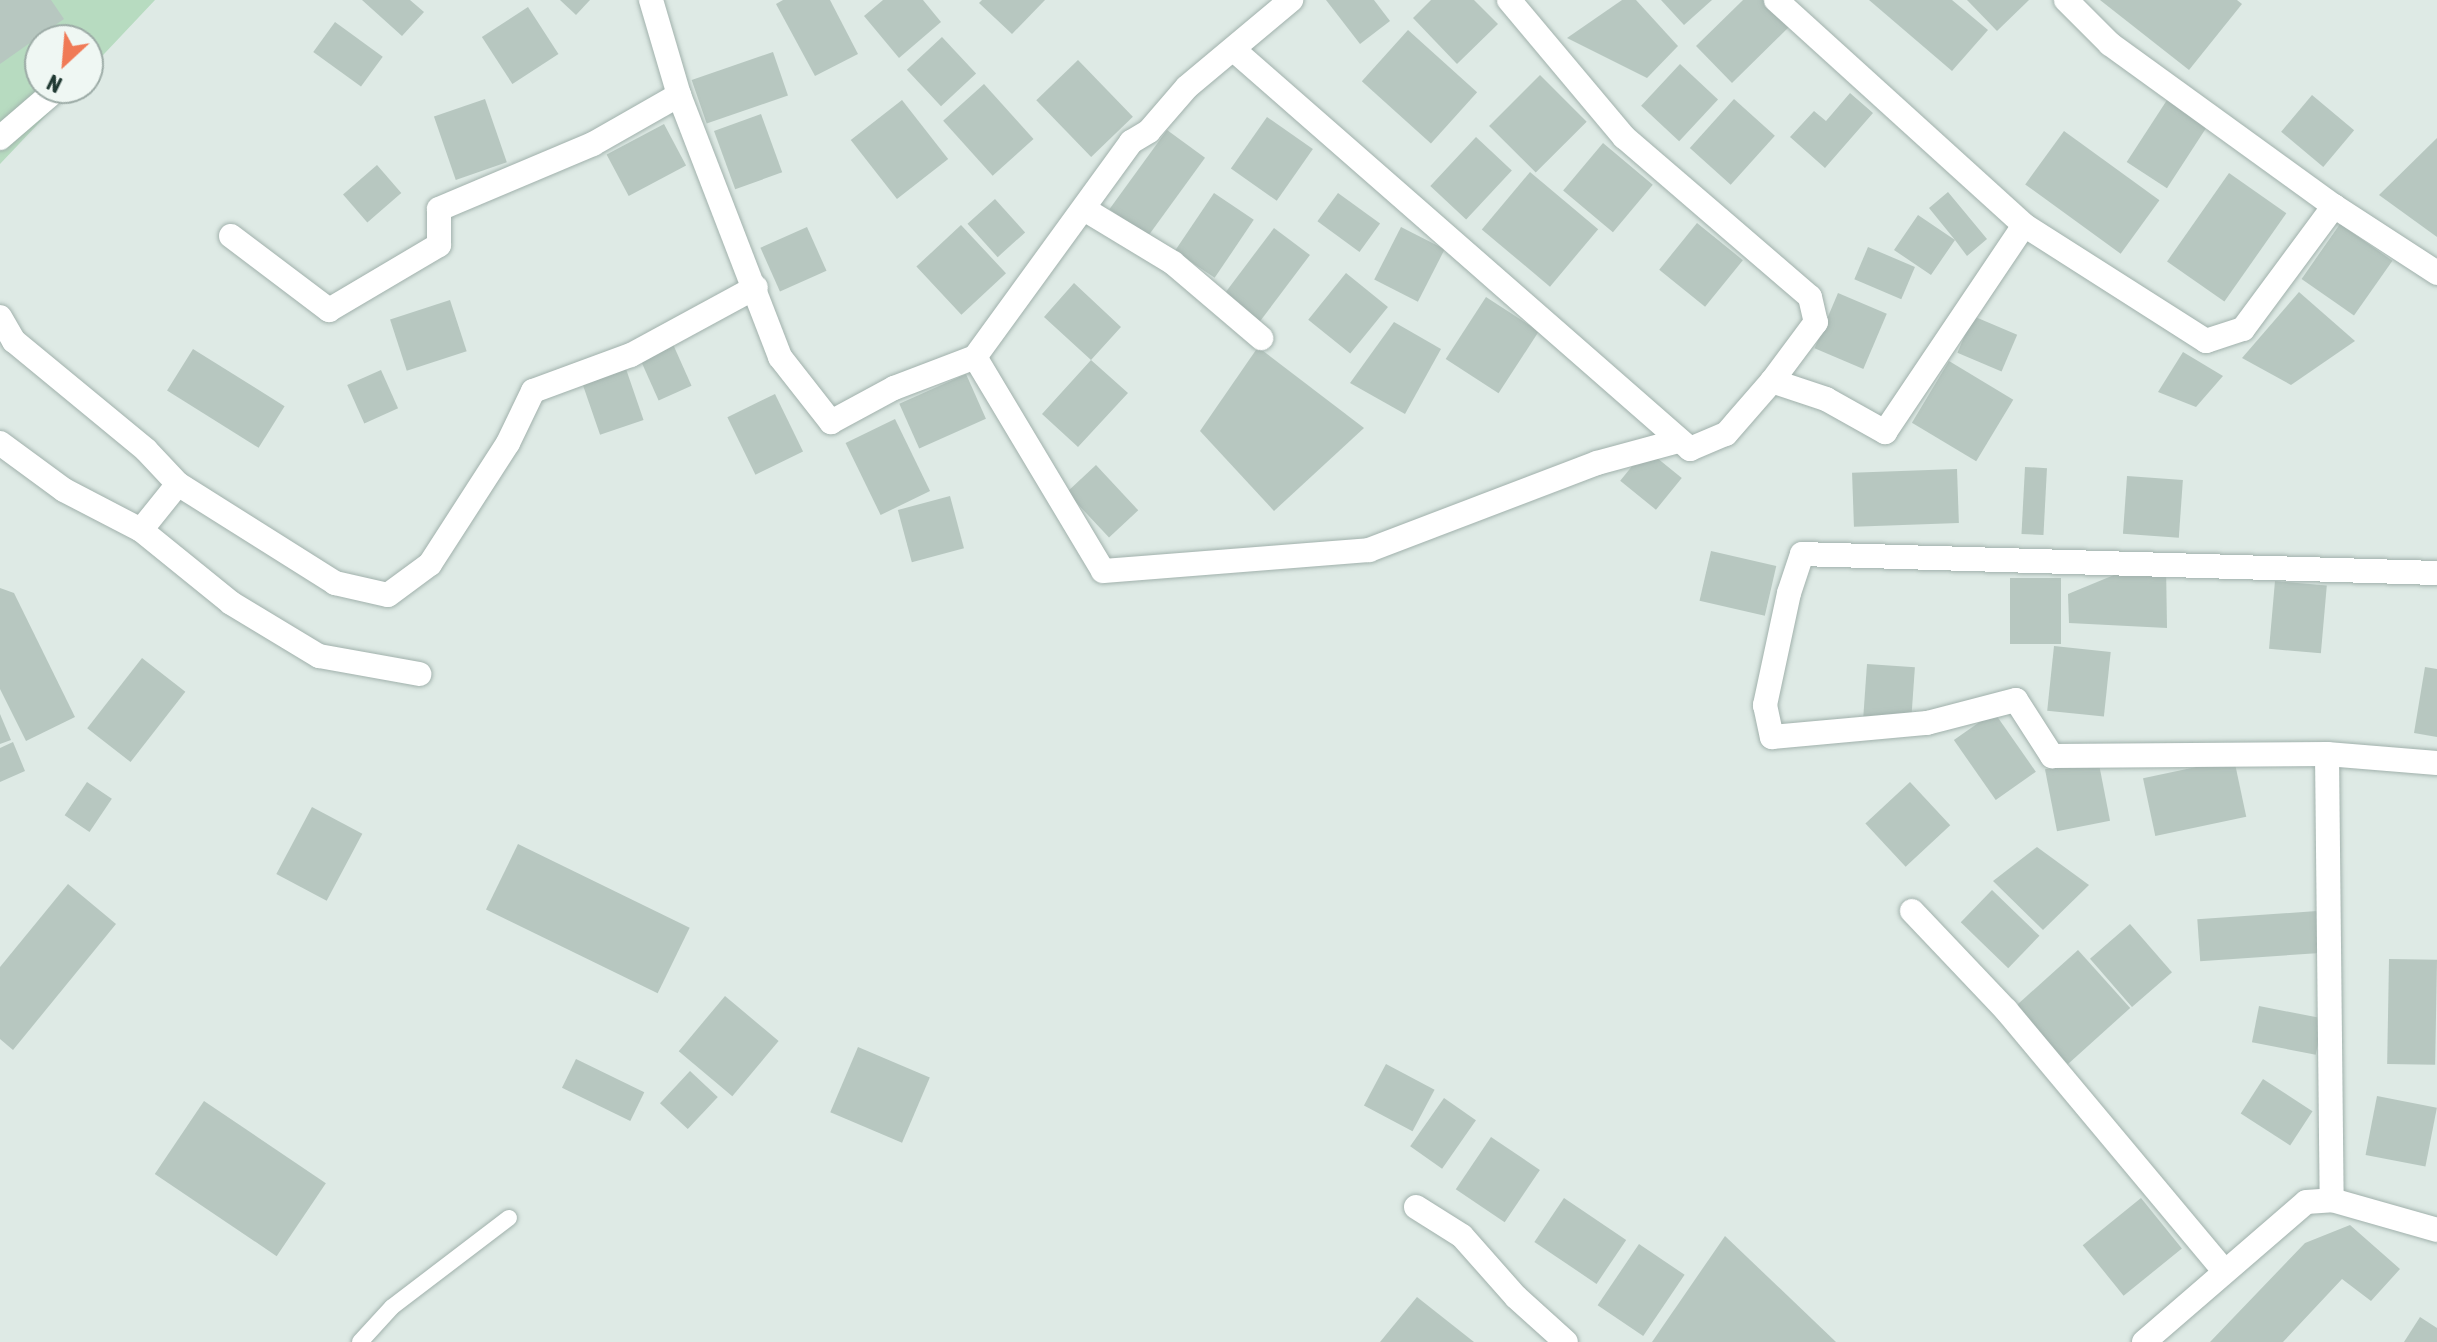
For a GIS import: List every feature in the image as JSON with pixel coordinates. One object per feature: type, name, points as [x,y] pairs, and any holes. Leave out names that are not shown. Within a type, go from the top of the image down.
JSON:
[{"type":"street","points":[[651,0],[679,95],[756,287],[780,357],[831,422],[894,388],[975,357],[1131,142],[1149,131],[1187,87],[1291,0]]},
{"type":"street","points":[[1234,50],[1678,441],[1690,449],[1726,434],[1772,381],[1816,322],[1810,297],[1624,137],[1509,0]]},
{"type":"street","points":[[1776,0],[2024,225],[2206,341],[2243,329],[2334,206]]},
{"type":"street","points":[[2066,0],[2110,44],[2334,206],[2437,273]]},
{"type":"street","points":[[231,236],[329,310],[439,245],[439,209],[593,144],[679,95]]},
{"type":"street","points":[[0,138],[40,104]]},
{"type":"street","points":[[1084,209],[1173,263],[1261,338]]},
{"type":"street","points":[[1772,381],[1826,399],[1885,432],[2024,225]]},
{"type":"street","points":[[0,317],[14,341],[146,450],[178,484],[335,583],[388,595],[430,564],[508,443],[533,391],[631,355],[756,287]]},
{"type":"street","points":[[975,357],[1103,571],[1369,550],[1597,463],[1678,441]]},
{"type":"street","points":[[0,443],[64,490],[141,530],[231,603],[319,656],[419,674]]},
{"type":"street","points":[[141,530],[178,484]]},
{"type":"street","points":[[2437,573],[1802,554],[1789,593],[1765,705],[1772,737],[1927,723],[2016,700],[2052,756],[2327,754],[2437,763]]},
{"type":"street","points":[[2327,754],[2332,1200]]},
{"type":"street","points":[[1912,911],[2006,1010],[2224,1271]]},
{"type":"street","points":[[2144,1342],[2306,1202],[2332,1200],[2435,1222]]},
{"type":"street","points":[[1416,1207],[1462,1236],[1516,1297],[1566,1342]]},
{"type":"lane","points":[[360,1342],[392,1307],[509,1218]]},
{"type":"green space","points":[[0,0],[155,0],[104,54],[104,24],[24,24],[24,104],[57,104],[0,164]]},
{"type":"building","points":[[0,0],[51,0],[64,19],[57,24],[24,24],[24,47],[0,64]]},
{"type":"building","points":[[362,0],[410,0],[424,12],[402,36]]},
{"type":"building","points":[[560,0],[590,0],[576,15]]},
{"type":"building","points":[[783,0],[830,0],[858,54],[815,76],[776,4]]},
{"type":"building","points":[[883,0],[923,0],[941,22],[899,58],[864,16]]},
{"type":"building","points":[[982,0],[1045,0],[1012,34],[979,3]]},
{"type":"building","points":[[1326,0],[1374,0],[1390,21],[1360,44]]},
{"type":"building","points":[[1431,0],[1474,0],[1498,24],[1457,64],[1413,18]]},
{"type":"building","points":[[1622,0],[1636,0],[1678,46],[1647,78],[1567,38]]},
{"type":"building","points":[[1661,0],[1712,0],[1684,25]]},
{"type":"building","points":[[1743,0],[1767,0],[1791,25],[1732,83],[1696,46]]},
{"type":"building","points":[[1869,0],[1952,0],[1988,30],[1952,71]]},
{"type":"building","points":[[1967,0],[2029,0],[1997,31]]},
{"type":"building","points":[[2100,0],[2237,0],[2242,4],[2189,70]]},
{"type":"building","points":[[528,7],[558,54],[512,84],[482,37]]},
{"type":"building","points":[[335,22],[383,57],[361,87],[313,52]]},
{"type":"building","points":[[1408,30],[1477,92],[1431,144],[1362,81]]},
{"type":"building","points":[[942,37],[976,74],[941,106],[907,70]]},
{"type":"building","points":[[773,52],[788,95],[707,123],[692,80]]},
{"type":"building","points":[[1078,60],[1133,117],[1091,157],[1036,100]]},
{"type":"building","points":[[1680,64],[1718,99],[1679,141],[1641,106]]},
{"type":"building","points":[[1540,75],[1587,122],[1536,173],[1489,126]]},
{"type":"building","points":[[984,84],[1034,139],[993,176],[943,121]]},
{"type":"building","points":[[1850,93],[1873,113],[1825,168],[1790,137],[1814,111],[1826,121]]},
{"type":"building","points":[[2312,95],[2354,130],[2323,167],[2281,132]]},
{"type":"building","points":[[485,99],[507,162],[456,180],[434,117]]},
{"type":"building","points":[[1734,99],[1775,136],[1731,185],[1690,148]]},
{"type":"building","points":[[902,100],[948,159],[897,199],[851,140]]},
{"type":"building","points":[[2167,100],[2207,126],[2167,188],[2127,162]]},
{"type":"building","points":[[761,114],[782,172],[735,189],[714,131]]},
{"type":"building","points":[[1267,117],[1313,149],[1277,201],[1231,169]]},
{"type":"building","points":[[664,124],[686,165],[629,196],[607,155]]},
{"type":"building","points":[[1167,130],[1205,158],[1147,237],[1109,209]]},
{"type":"building","points":[[2064,131],[2159,200],[2121,254],[2025,184]]},
{"type":"building","points":[[1476,137],[1512,170],[1466,219],[1430,186]]},
{"type":"building","points":[[2437,138],[2437,237],[2379,195]]},
{"type":"building","points":[[1603,143],[1653,185],[1613,232],[1563,190]]},
{"type":"building","points":[[377,165],[401,193],[367,222],[343,195]]},
{"type":"building","points":[[1530,172],[1598,229],[1550,287],[1482,229]]},
{"type":"building","points":[[2229,173],[2286,213],[2224,302],[2167,261]]},
{"type":"building","points":[[1948,192],[1987,239],[1967,256],[1929,208]]},
{"type":"building","points":[[1214,193],[1254,220],[1215,278],[1175,251]]},
{"type":"building","points":[[1338,193],[1380,224],[1359,252],[1317,221]]},
{"type":"building","points":[[995,199],[1025,232],[998,257],[968,224]]},
{"type":"building","points":[[1918,215],[1955,240],[1931,275],[1894,250]]},
{"type":"building","points":[[1697,223],[1743,260],[1705,307],[1659,270]]},
{"type":"building","points":[[2340,224],[2392,261],[2354,316],[2302,279]]},
{"type":"building","points":[[961,225],[1006,273],[961,315],[916,267]]},
{"type":"building","points":[[807,227],[827,271],[780,292],[760,248]]},
{"type":"building","points":[[1401,227],[1445,249],[1418,302],[1374,280]]},
{"type":"building","points":[[1274,228],[1310,255],[1258,325],[1222,297]]},
{"type":"building","points":[[1868,247],[1915,267],[1901,299],[1854,279]]},
{"type":"building","points":[[1346,273],[1388,307],[1350,354],[1308,320]]},
{"type":"building","points":[[1074,283],[1121,327],[1091,360],[1044,317]]},
{"type":"building","points":[[2299,292],[2355,341],[2291,385],[2242,358]]},
{"type":"building","points":[[1838,293],[1887,314],[1863,369],[1815,348]]},
{"type":"building","points":[[1486,297],[1539,331],[1499,393],[1446,359]]},
{"type":"building","points":[[450,300],[467,351],[407,371],[390,319]]},
{"type":"building","points":[[1973,316],[2017,335],[2002,372],[1957,353]]},
{"type":"building","points":[[1394,322],[1441,349],[1405,414],[1350,383]]},
{"type":"building","points":[[672,342],[692,386],[659,400],[639,357]]},
{"type":"building","points":[[1258,347],[1364,428],[1274,511],[1200,431]]},
{"type":"building","points":[[193,349],[285,406],[259,448],[167,391]]},
{"type":"building","points":[[2183,352],[2223,376],[2196,407],[2158,392]]},
{"type":"building","points":[[1091,360],[1128,393],[1078,447],[1042,414]]},
{"type":"building","points":[[1949,361],[2013,400],[1976,461],[1912,423]]},
{"type":"building","points":[[625,366],[644,420],[600,435],[582,381]]},
{"type":"building","points":[[381,370],[398,408],[364,423],[347,385]]},
{"type":"building","points":[[966,374],[986,419],[919,448],[899,404]]},
{"type":"building","points":[[775,394],[803,452],[755,475],[727,417]]},
{"type":"building","points":[[895,419],[930,491],[881,515],[846,443]]},
{"type":"building","points":[[1646,449],[1682,478],[1656,510],[1620,481]]},
{"type":"building","points":[[1096,465],[1138,510],[1109,538],[1067,492]]},
{"type":"building","points":[[2025,467],[2047,468],[2043,535],[2021,534]]},
{"type":"building","points":[[1957,469],[1959,523],[1854,527],[1852,473]]},
{"type":"building","points":[[2127,476],[2183,480],[2179,538],[2123,534]]},
{"type":"building","points":[[950,496],[964,548],[912,562],[898,510]]},
{"type":"building","points":[[1711,551],[1776,566],[1765,616],[1700,601]]},
{"type":"building","points":[[2166,565],[2167,628],[2069,623],[2068,594],[2114,575]]},
{"type":"building","points":[[2010,578],[2061,578],[2061,644],[2010,644]]},
{"type":"building","points":[[2275,581],[2327,586],[2321,653],[2269,649]]},
{"type":"building","points":[[0,588],[14,593],[75,717],[26,741],[0,689]]},
{"type":"building","points":[[2054,646],[2111,652],[2104,717],[2047,711]]},
{"type":"building","points":[[142,658],[185,692],[131,762],[87,728]]},
{"type":"building","points":[[1867,664],[1915,667],[1911,720],[1863,717]]},
{"type":"building","points":[[2425,667],[2437,669],[2437,737],[2414,733]]},
{"type":"building","points":[[1994,712],[2036,772],[1996,800],[1954,740]]},
{"type":"building","points":[[0,714],[11,740],[0,744]]},
{"type":"building","points":[[13,742],[25,771],[0,782],[0,748]]},
{"type":"building","points":[[2098,759],[2110,821],[2057,831],[2045,769]]},
{"type":"building","points":[[2234,759],[2246,817],[2155,836],[2143,778]]},
{"type":"building","points":[[87,782],[112,799],[90,832],[65,815]]},
{"type":"building","points":[[1910,782],[1950,825],[1906,867],[1865,824]]},
{"type":"building","points":[[312,807],[362,834],[327,901],[276,874]]},
{"type":"building","points":[[518,844],[690,928],[658,993],[486,910]]},
{"type":"building","points":[[2037,847],[2089,885],[2043,930],[1993,881]]},
{"type":"building","points":[[68,884],[116,924],[13,1050],[0,1039],[0,967]]},
{"type":"building","points":[[1992,890],[2039,936],[2008,968],[1961,922]]},
{"type":"building","points":[[2317,911],[2320,953],[2200,961],[2197,919]]},
{"type":"building","points":[[2130,924],[2172,972],[2132,1007],[2090,959]]},
{"type":"building","points":[[2078,950],[2130,1008],[2068,1064],[2016,1006]]},
{"type":"building","points":[[2389,959],[2437,960],[2435,1065],[2387,1064]]},
{"type":"building","points":[[725,996],[779,1041],[732,1096],[679,1051]]},
{"type":"building","points":[[2259,1006],[2323,1018],[2316,1055],[2252,1042]]},
{"type":"building","points":[[858,1047],[930,1077],[902,1143],[830,1112]]},
{"type":"building","points":[[576,1059],[644,1092],[630,1121],[562,1088]]},
{"type":"building","points":[[1386,1064],[1435,1090],[1412,1131],[1364,1105]]},
{"type":"building","points":[[690,1071],[718,1097],[688,1129],[660,1103]]},
{"type":"building","points":[[2263,1079],[2312,1111],[2290,1146],[2241,1113]]},
{"type":"building","points":[[2377,1096],[2437,1108],[2425,1167],[2366,1155]]},
{"type":"building","points":[[1444,1098],[1476,1120],[1442,1169],[1410,1146]]},
{"type":"building","points":[[204,1101],[326,1183],[277,1256],[155,1174]]},
{"type":"building","points":[[1491,1137],[1540,1170],[1505,1222],[1456,1189]]},
{"type":"building","points":[[1564,1198],[1626,1240],[1597,1284],[1534,1242]]},
{"type":"building","points":[[2141,1198],[2182,1249],[2124,1296],[2083,1245]]},
{"type":"building","points":[[2350,1225],[2400,1269],[2371,1301],[2342,1279],[2283,1342],[2210,1342],[2305,1243]]},
{"type":"building","points":[[1725,1236],[1836,1342],[1652,1342]]},
{"type":"building","points":[[1639,1244],[1685,1275],[1643,1336],[1598,1305]]},
{"type":"building","points":[[1417,1297],[1474,1342],[1380,1342]]},
{"type":"building","points":[[2420,1317],[2437,1328],[2437,1342],[2404,1342]]}]
